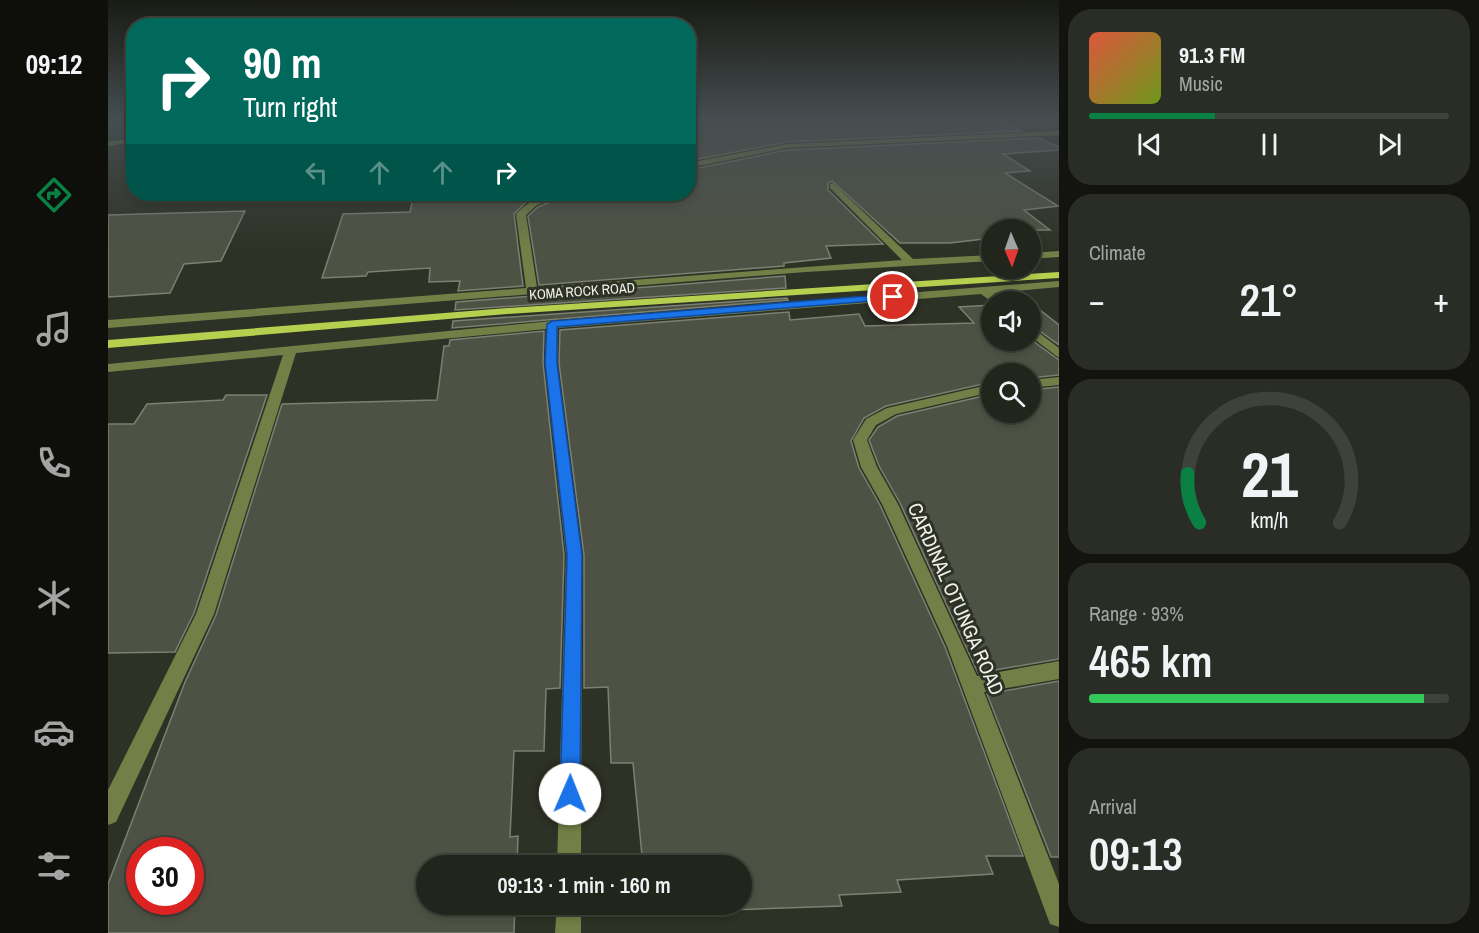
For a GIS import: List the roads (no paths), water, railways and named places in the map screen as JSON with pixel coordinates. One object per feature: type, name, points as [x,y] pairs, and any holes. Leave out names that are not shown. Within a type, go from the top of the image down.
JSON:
[{"type":"main road","name":"KOMA ROCK ROAD","points":[[108,344],[507,311],[1059,274]]},
{"type":"street","points":[[833,186],[911,263]]},
{"type":"street","points":[[532,292],[522,214],[538,201]]},
{"type":"street","points":[[1041,255],[1059,254]]},
{"type":"street","points":[[108,324],[981,259]]},
{"type":"street","points":[[108,368],[552,324],[1059,284]]},
{"type":"street","points":[[552,324],[551,363],[574,555],[569,855]]},
{"type":"street","points":[[1041,338],[1059,354]]},
{"type":"street","points":[[108,814],[205,614],[291,351]]},
{"type":"street","points":[[1041,383],[1059,381]]},
{"type":"street","name":"CARDINAL OTUNGA ROAD","points":[[981,391],[892,411],[871,422],[860,440],[869,467],[890,504],[937,605],[971,686],[1059,915]]},
{"type":"street","points":[[971,686],[1059,670]]},
{"type":"street","points":[[568,933],[569,915]]}]
